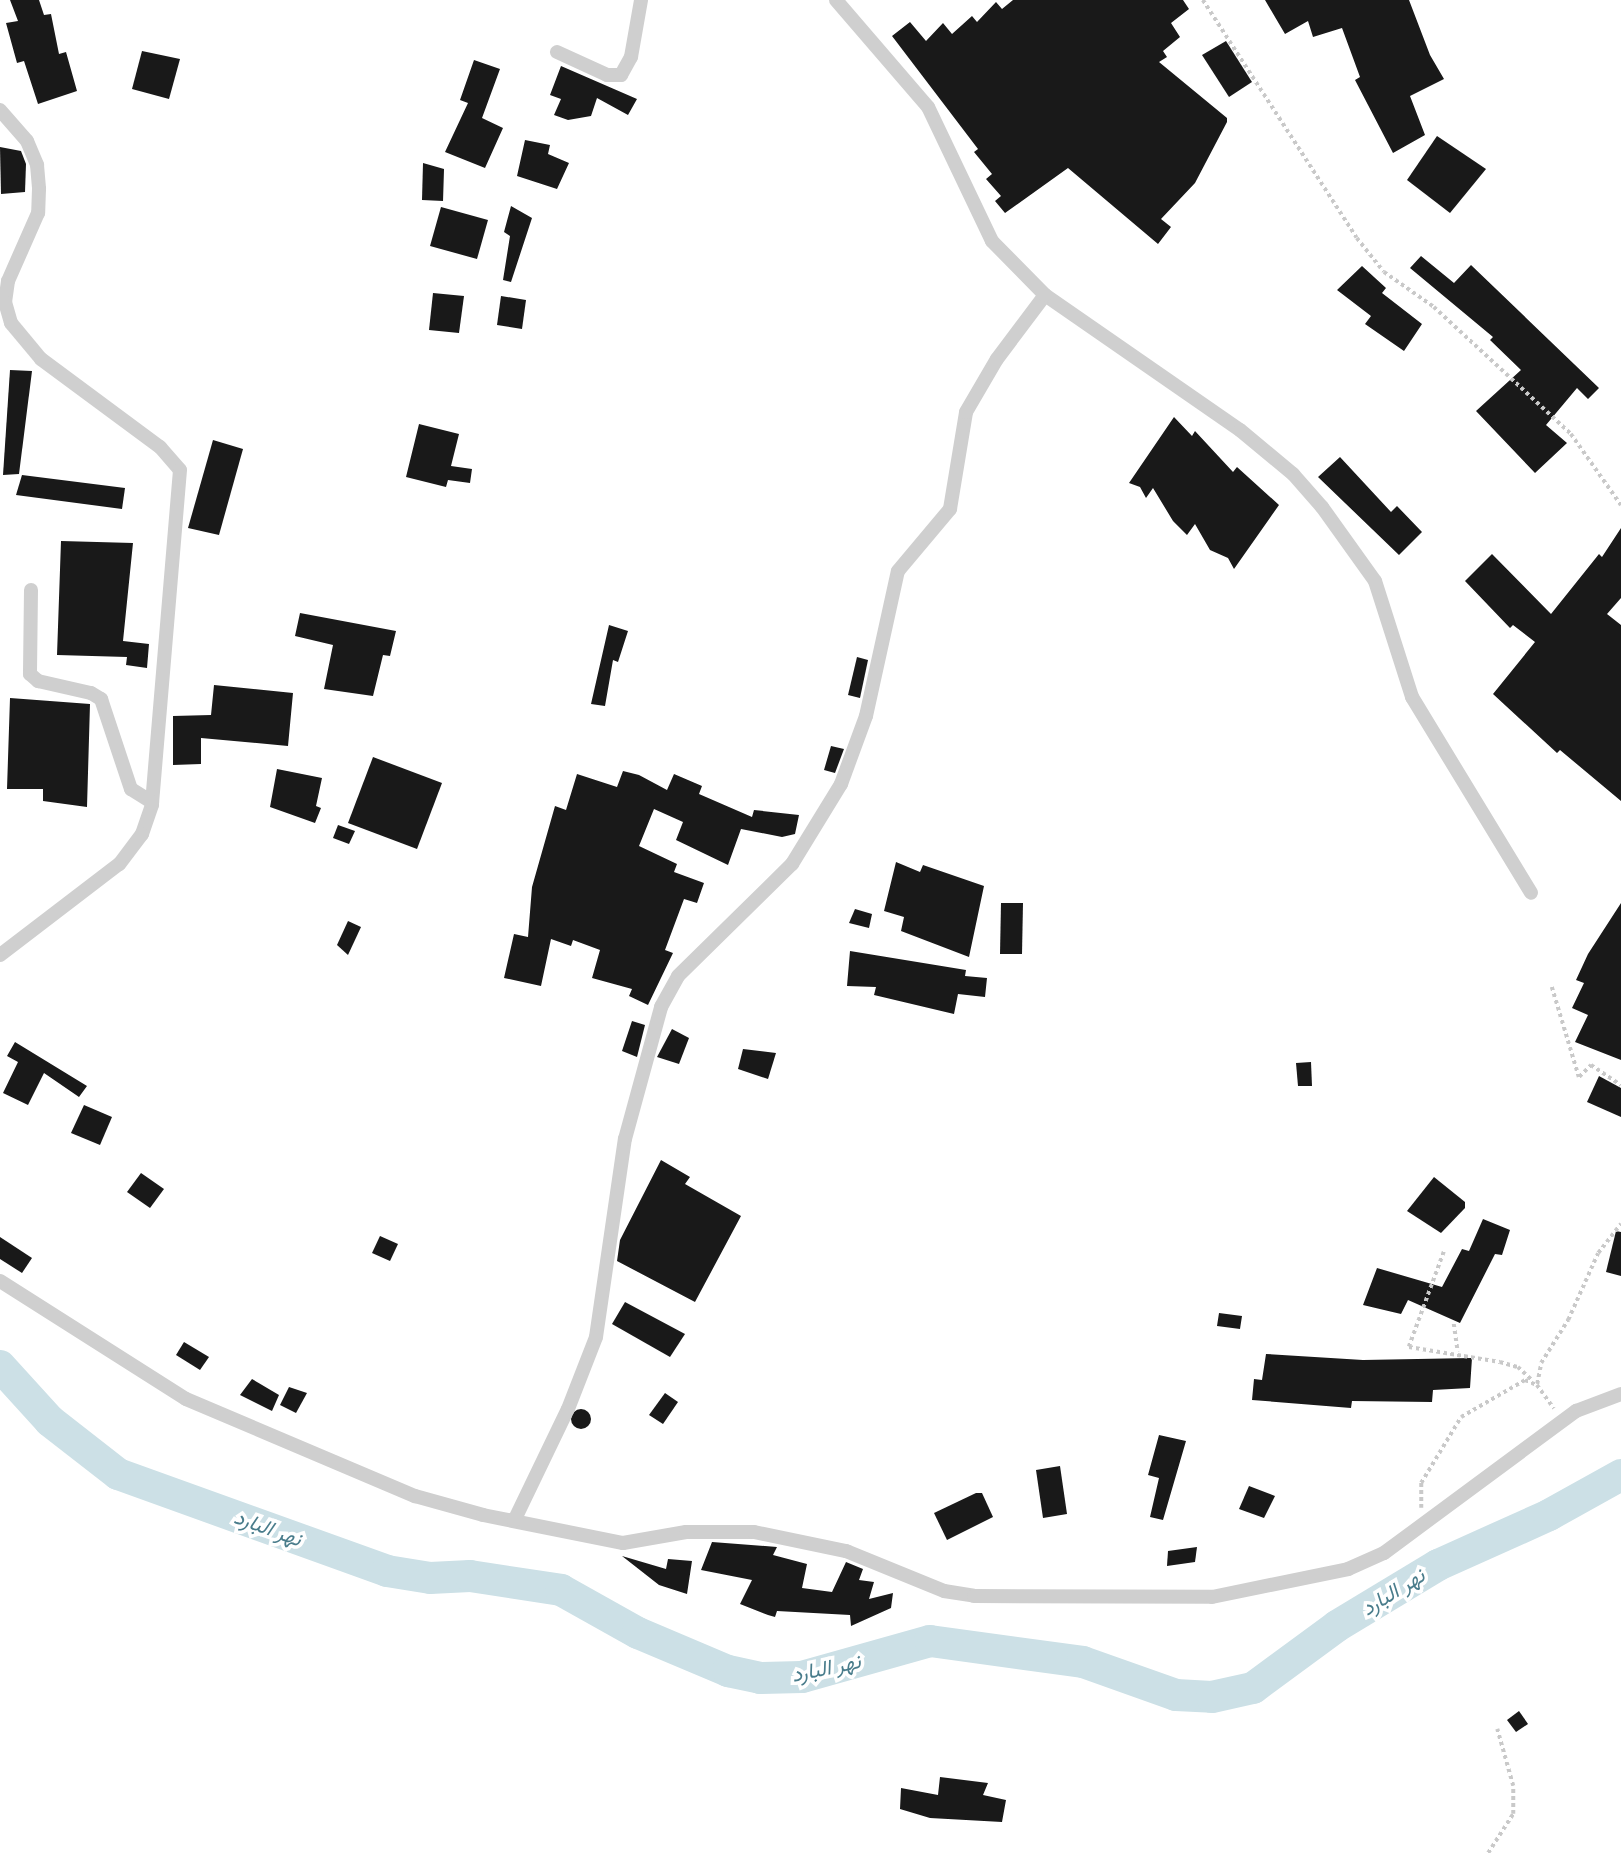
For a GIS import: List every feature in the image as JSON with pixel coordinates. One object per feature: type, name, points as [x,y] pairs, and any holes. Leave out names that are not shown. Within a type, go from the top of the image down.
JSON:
[{"type":"street","points":[[557,52],[607,75],[621,75],[629,65],[641,0]]},
{"type":"street","points":[[836,0],[928,107],[992,241],[1045,295],[1240,430],[1293,474],[1322,507],[1375,581],[1412,697],[1531,893]]},
{"type":"street","points":[[0,110],[27,141],[37,165],[39,189],[38,213],[8,281],[5,302],[11,323],[41,359],[160,447],[180,470],[152,802],[132,852],[0,955]]},
{"type":"street","points":[[514,1521],[578,1388],[596,1337],[625,1139],[661,1007],[678,976],[792,863],[841,784],[866,716],[898,571],[950,509],[965,412],[990,368],[1045,295]]},
{"type":"street","points":[[31,590],[30,674],[38,681],[91,693],[101,699],[131,789],[152,802]]},
{"type":"street","points":[[0,1281],[186,1399],[415,1496],[514,1521],[623,1543],[686,1531],[754,1532],[846,1551],[944,1591],[974,1596],[1212,1597],[1348,1569],[1384,1553],[1563,1420],[1621,1394]]},
{"type":"path","points":[[1203,0],[1357,238],[1384,272],[1434,307],[1571,434],[1621,505]]},
{"type":"path","points":[[1552,987],[1579,1077],[1591,1065],[1621,1086]]},
{"type":"path","points":[[1535,1383],[1541,1363],[1568,1320],[1598,1253],[1621,1224]]},
{"type":"path","points":[[1444,1252],[1409,1347],[1458,1352],[1518,1367],[1535,1383],[1563,1420]]},
{"type":"path","points":[[1454,1324],[1458,1352]]},
{"type":"path","points":[[1425,1520],[1418,1499],[1421,1483],[1448,1432],[1485,1400],[1519,1382],[1535,1383]]},
{"type":"path","points":[[1488,1853],[1513,1814],[1513,1786],[1497,1729]]},
{"type":"building","points":[[10,0],[39,0],[44,15],[51,14],[59,54],[66,52],[77,91],[38,104],[24,61],[17,63],[6,23],[18,21]]},
{"type":"building","points":[[1013,0],[1183,0],[1189,9],[1171,23],[1180,37],[1163,51],[1167,57],[1159,62],[1227,118],[1227,122],[1195,183],[1161,219],[1171,227],[1158,244],[1068,168],[1005,213],[995,201],[1001,196],[986,179],[992,174],[974,152],[978,149],[892,36],[910,22],[926,41],[943,23],[952,34],[972,16],[977,22],[996,2],[1002,9]]},
{"type":"building","points":[[1265,0],[1409,0],[1430,55],[1444,79],[1410,96],[1425,135],[1393,153],[1355,80],[1360,77],[1342,28],[1313,37],[1308,21],[1285,34]]},
{"type":"building","points":[[1226,41],[1252,82],[1229,97],[1202,55]]},
{"type":"building","points":[[142,51],[180,59],[169,99],[132,89]]},
{"type":"building","points":[[474,60],[500,69],[482,118],[503,128],[485,168],[445,152],[468,103],[460,100]]},
{"type":"building","points":[[561,66],[637,99],[628,115],[597,98],[591,116],[568,120],[554,115],[561,99],[550,95]]},
{"type":"building","points":[[1437,136],[1486,169],[1450,213],[1407,180]]},
{"type":"building","points":[[525,140],[550,145],[548,154],[569,163],[557,189],[517,176]]},
{"type":"building","points":[[0,147],[21,151],[26,164],[25,192],[1,194]]},
{"type":"building","points":[[423,163],[444,169],[443,201],[422,200]]},
{"type":"building","points":[[511,206],[532,218],[511,282],[503,280],[510,236],[504,232]]},
{"type":"building","points":[[441,207],[488,220],[477,259],[430,246]]},
{"type":"building","points":[[1421,256],[1454,283],[1471,265],[1599,388],[1588,399],[1577,388],[1546,425],[1567,443],[1535,473],[1476,411],[1521,370],[1490,340],[1493,337],[1410,268]]},
{"type":"building","points":[[1362,266],[1386,288],[1382,293],[1422,324],[1404,351],[1365,324],[1371,316],[1337,290]]},
{"type":"building","points":[[433,293],[464,296],[459,333],[429,330]]},
{"type":"building","points":[[501,296],[526,300],[522,329],[497,325]]},
{"type":"building","points":[[10,370],[32,371],[19,474],[3,475]]},
{"type":"building","points":[[1174,417],[1192,436],[1195,431],[1233,472],[1237,467],[1279,505],[1234,569],[1228,558],[1210,550],[1195,524],[1187,535],[1173,521],[1153,488],[1146,498],[1140,487],[1129,483]]},
{"type":"building","points":[[419,424],[459,434],[451,466],[472,469],[470,483],[448,480],[446,487],[406,477]]},
{"type":"building","points":[[213,440],[243,449],[219,535],[188,528]]},
{"type":"building","points":[[1340,457],[1391,512],[1397,506],[1422,532],[1399,555],[1318,477]]},
{"type":"building","points":[[22,475],[125,488],[122,509],[16,495]]},
{"type":"building","points":[[1621,528],[1621,598],[1607,614],[1621,625],[1621,801],[1560,750],[1557,753],[1493,694],[1535,642],[1513,625],[1510,628],[1465,581],[1492,554],[1551,614],[1599,554],[1602,557]]},
{"type":"building","points":[[61,541],[133,543],[123,641],[149,644],[147,668],[126,665],[127,657],[57,655]]},
{"type":"building","points":[[300,613],[396,631],[390,656],[383,655],[373,696],[324,689],[333,645],[295,636]]},
{"type":"building","points":[[609,625],[628,631],[618,662],[613,660],[605,706],[591,704]]},
{"type":"building","points":[[857,657],[868,660],[860,698],[848,695]]},
{"type":"building","points":[[214,685],[293,693],[288,746],[201,738],[201,764],[173,765],[173,716],[211,715]]},
{"type":"building","points":[[10,698],[90,704],[87,807],[43,801],[43,789],[7,789]]},
{"type":"building","points":[[831,746],[844,749],[835,773],[824,770]]},
{"type":"building","points":[[373,757],[442,783],[417,849],[348,823]]},
{"type":"building","points":[[277,769],[322,778],[316,806],[321,808],[315,823],[270,807]]},
{"type":"building","points":[[623,771],[639,775],[667,790],[674,774],[702,786],[699,794],[752,817],[754,810],[799,815],[795,834],[782,837],[741,829],[728,865],[676,840],[683,822],[654,809],[639,846],[677,864],[674,872],[704,883],[697,903],[684,899],[665,950],[673,953],[648,1005],[629,996],[632,989],[592,978],[600,950],[573,940],[571,946],[551,939],[541,986],[504,978],[514,934],[528,937],[532,887],[555,806],[566,810],[577,774],[617,787]]},
{"type":"building","points":[[338,825],[355,831],[349,844],[333,838]]},
{"type":"building","points":[[896,862],[920,872],[923,865],[984,886],[969,957],[901,931],[904,917],[884,911]]},
{"type":"building","points":[[1001,903],[1023,903],[1022,954],[1000,954]]},
{"type":"building","points":[[1621,903],[1621,1060],[1575,1042],[1588,1015],[1572,1008],[1584,983],[1576,980],[1588,954]]},
{"type":"building","points":[[855,909],[872,914],[869,928],[849,923]]},
{"type":"building","points":[[348,921],[361,927],[348,955],[337,945]]},
{"type":"building","points":[[850,951],[966,970],[965,976],[987,978],[985,997],[958,994],[954,1014],[874,995],[876,987],[847,986]]},
{"type":"building","points":[[632,1021],[645,1025],[637,1057],[622,1051]]},
{"type":"building","points":[[672,1029],[689,1038],[679,1064],[657,1057]]},
{"type":"building","points":[[15,1042],[87,1086],[79,1097],[44,1073],[28,1105],[3,1093],[18,1062],[7,1056]]},
{"type":"building","points":[[743,1049],[776,1053],[768,1079],[738,1069]]},
{"type":"building","points":[[1311,1062],[1312,1086],[1298,1086],[1296,1063]]},
{"type":"building","points":[[1599,1076],[1621,1088],[1621,1117],[1587,1102]]},
{"type":"building","points":[[84,1105],[112,1117],[100,1145],[71,1133]]},
{"type":"building","points":[[661,1160],[690,1177],[685,1184],[741,1216],[695,1302],[617,1261],[620,1240]]},
{"type":"building","points":[[141,1173],[164,1189],[150,1208],[127,1192]]},
{"type":"building","points":[[1434,1177],[1465,1202],[1465,1208],[1441,1233],[1407,1211]]},
{"type":"building","points":[[1483,1219],[1510,1230],[1502,1255],[1495,1254],[1460,1323],[1408,1300],[1401,1314],[1363,1305],[1377,1268],[1442,1287],[1462,1249],[1469,1251]]},
{"type":"building","points":[[1616,1231],[1621,1232],[1621,1276],[1606,1272]]},
{"type":"building","points":[[380,1236],[398,1244],[390,1261],[372,1253]]},
{"type":"building","points":[[0,1237],[32,1258],[22,1273],[0,1259]]},
{"type":"building","points":[[625,1302],[685,1334],[670,1357],[612,1324]]},
{"type":"building","points":[[1219,1313],[1242,1316],[1240,1329],[1217,1326]]},
{"type":"building","points":[[184,1342],[209,1357],[200,1370],[176,1355]]},
{"type":"building","points":[[1266,1354],[1363,1360],[1472,1358],[1470,1388],[1433,1390],[1432,1402],[1352,1401],[1351,1408],[1252,1400],[1254,1379],[1262,1380]]},
{"type":"building","points":[[252,1379],[279,1395],[272,1411],[240,1395]]},
{"type":"building","points":[[289,1387],[307,1393],[296,1413],[280,1405]]},
{"type":"building","points":[[665,1393],[678,1402],[663,1424],[649,1415]]},
{"type":"building","points":[[581,1409],[588,1412],[591,1419],[588,1426],[581,1429],[574,1426],[571,1419],[574,1412]]},
{"type":"building","points":[[1159,1435],[1186,1441],[1163,1520],[1150,1517],[1159,1478],[1148,1475]]},
{"type":"building","points":[[1060,1466],[1067,1514],[1043,1518],[1036,1470]]},
{"type":"building","points":[[1249,1486],[1275,1496],[1264,1518],[1239,1509]]},
{"type":"building","points":[[976,1493],[982,1493],[993,1517],[947,1540],[934,1513]]},
{"type":"building","points":[[712,1542],[777,1547],[773,1555],[807,1564],[802,1588],[832,1592],[846,1562],[863,1569],[859,1580],[874,1582],[869,1599],[893,1593],[891,1608],[851,1626],[850,1615],[777,1611],[775,1617],[768,1615],[740,1604],[752,1580],[701,1570]]},
{"type":"building","points":[[1197,1547],[1195,1562],[1167,1566],[1168,1551]]},
{"type":"building","points":[[622,1556],[666,1569],[668,1559],[692,1561],[687,1594],[659,1585]]},
{"type":"building","points":[[1519,1711],[1528,1724],[1516,1732],[1507,1720]]},
{"type":"building","points":[[940,1777],[988,1783],[983,1795],[1006,1800],[1002,1822],[930,1818],[900,1809],[901,1788],[938,1795]]},
{"type":"waterway","name":"نهر البارد","points":[[0,1366],[50,1421],[118,1474],[387,1571],[430,1578],[470,1576],[561,1590],[638,1633],[728,1671],[760,1678],[802,1677],[930,1641],[1083,1662],[1176,1695],[1212,1697],[1253,1688],[1337,1626],[1438,1565],[1549,1515],[1621,1475]]}]
